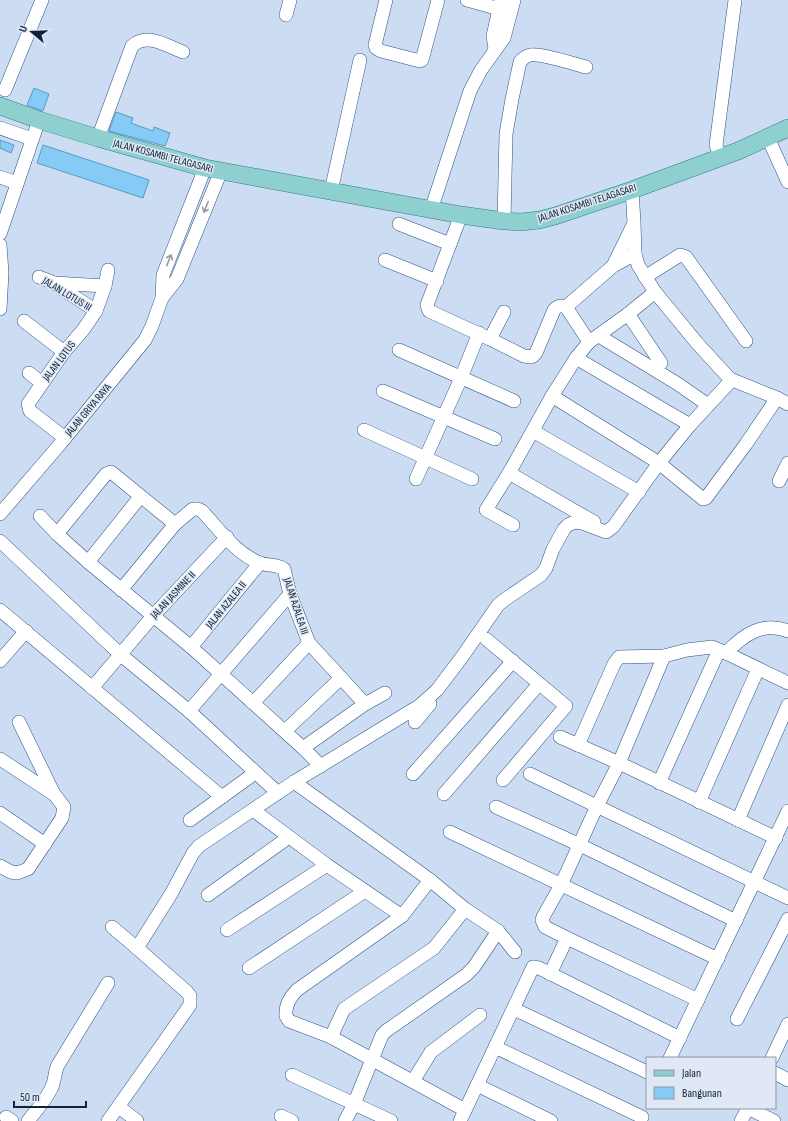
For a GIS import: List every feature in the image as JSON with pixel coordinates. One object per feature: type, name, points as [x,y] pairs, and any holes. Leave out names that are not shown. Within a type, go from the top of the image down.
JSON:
[{"type":"main road","name":"JALAN KOSAMBI TELAGASARI","points":[[5,108],[38,120],[98,138],[213,170],[461,216],[521,222],[544,218],[632,190],[720,158],[788,128]]},
{"type":"street","points":[[5,108],[9,96],[2,87],[42,0]]},
{"type":"street","points":[[286,15],[289,0]]},
{"type":"street","points":[[386,0],[375,44],[376,48],[381,51],[420,61],[422,60],[438,0]]},
{"type":"street","points":[[431,210],[470,91],[481,70],[495,49],[493,36],[508,4],[467,0]]},
{"type":"street","points":[[720,158],[716,145],[735,0]]},
{"type":"street","points":[[98,138],[132,46],[142,40],[150,39],[183,52]]},
{"type":"street","points":[[504,221],[506,134],[520,62],[524,57],[531,55],[586,67]]},
{"type":"street","points":[[330,191],[360,60]]},
{"type":"street","points":[[0,234],[2,221],[17,183],[38,120]]},
{"type":"street","points":[[0,128],[32,139]]},
{"type":"street","points":[[768,138],[788,182]]},
{"type":"street","name":"JALAN GRIYA RAYA","points":[[0,514],[51,455],[145,340],[152,326],[162,298],[163,275],[198,184],[213,170]]},
{"type":"street","name":"JALAN GRIYA RAYA","points":[[162,298],[177,279],[213,189],[213,170]]},
{"type":"street","points":[[0,177],[17,183]]},
{"type":"street","points":[[198,184],[213,189]]},
{"type":"street","points":[[552,396],[659,463],[704,499],[746,444],[782,401],[730,379],[705,352],[655,292],[638,265],[635,254],[632,190]]},
{"type":"street","points":[[461,216],[427,305],[429,311],[485,336],[524,356],[533,356],[536,353],[554,310],[559,306],[566,307],[594,339],[678,384],[708,405]]},
{"type":"street","points":[[613,266],[634,222]]},
{"type":"street","points":[[399,224],[450,244]]},
{"type":"street","points":[[0,249],[0,309]]},
{"type":"street","points":[[566,307],[613,266],[635,254]]},
{"type":"street","points":[[645,277],[680,255],[683,255],[746,341]]},
{"type":"street","points":[[385,260],[437,281]]},
{"type":"street","name":"JALAN LOTUS","points":[[63,440],[29,409],[29,402],[64,352],[83,330],[96,311],[105,286],[108,270]]},
{"type":"street","name":"JALAN LOTUS III","points":[[39,277],[52,282],[96,311]]},
{"type":"street","points":[[52,282],[105,286]]},
{"type":"street","points":[[513,525],[486,510],[509,473],[552,396],[576,358],[594,339],[655,292]]},
{"type":"street","points":[[416,478],[461,378],[485,336],[504,312]]},
{"type":"street","points":[[628,314],[661,363]]},
{"type":"street","points":[[24,321],[64,352]]},
{"type":"street","points":[[399,350],[514,401]]},
{"type":"street","points":[[576,358],[690,425]]},
{"type":"street","points":[[29,373],[42,383]]},
{"type":"street","points":[[137,948],[172,894],[193,853],[199,846],[294,782],[410,718],[483,636],[498,605],[544,571],[553,549],[564,529],[568,525],[575,522],[601,531],[609,531],[614,527],[659,463],[690,425],[728,384],[730,379]]},
{"type":"street","points":[[383,391],[495,439]]},
{"type":"street","points":[[364,430],[472,479]]},
{"type":"street","points":[[533,431],[639,492]]},
{"type":"street","points":[[779,481],[788,463]]},
{"type":"street","points":[[57,534],[108,472],[114,473],[140,497],[175,524],[121,590]]},
{"type":"street","points":[[509,473],[609,531]]},
{"type":"street","points":[[88,562],[140,497]]},
{"type":"street","name":"JALAN AZALEA III","points":[[175,524],[193,509],[202,510],[241,551],[260,563],[277,566],[284,569],[290,594],[309,643],[365,704]]},
{"type":"street","points":[[40,516],[57,534],[88,562],[191,647],[321,766]]},
{"type":"street","name":"JALAN JASMINE II","points":[[92,688],[153,616],[227,537]]},
{"type":"street","points":[[0,541],[121,655],[189,711],[278,793]]},
{"type":"street","name":"JALAN AZALEA II","points":[[191,647],[260,563]]},
{"type":"street","points":[[189,711],[290,594]]},
{"type":"street","points":[[0,610],[222,797]]},
{"type":"street","points":[[659,783],[722,651],[744,637],[766,627],[775,627],[788,631]]},
{"type":"street","points":[[0,661],[26,631]]},
{"type":"street","points":[[483,636],[566,706],[503,780]]},
{"type":"street","points":[[410,718],[419,706],[438,690],[462,658],[483,636]]},
{"type":"street","points":[[253,703],[309,643]]},
{"type":"street","points":[[578,745],[614,664],[619,657],[664,656],[712,647],[788,683]]},
{"type":"street","points":[[664,656],[619,764],[597,806],[561,885],[542,920],[546,927],[567,938],[698,1000]]},
{"type":"street","points":[[413,774],[513,661]]},
{"type":"street","points":[[699,802],[758,669]]},
{"type":"street","points":[[285,732],[341,678]]},
{"type":"street","points":[[444,794],[539,684]]},
{"type":"street","points":[[303,748],[365,704],[385,692]]},
{"type":"street","points":[[738,820],[788,705]]},
{"type":"street","points":[[0,866],[11,872],[28,869],[62,818],[64,807],[55,795],[19,722]]},
{"type":"street","points":[[560,737],[776,838]]},
{"type":"street","points":[[0,758],[55,795]]},
{"type":"street","points":[[190,820],[255,773]]},
{"type":"street","points":[[530,774],[788,898]]},
{"type":"street","points":[[294,782],[430,880],[465,909],[498,931],[515,952]]},
{"type":"street","points":[[496,807],[580,845],[736,921]]},
{"type":"street","points":[[253,810],[327,865],[402,916]]},
{"type":"street","points":[[670,1057],[788,811]]},
{"type":"street","points":[[0,813],[45,844]]},
{"type":"street","points":[[450,832],[718,959]]},
{"type":"street","points":[[208,895],[289,837]]},
{"type":"street","points":[[227,930],[327,865]]},
{"type":"street","points":[[430,880],[402,916],[297,990],[289,1000],[285,1013],[287,1019],[331,1037],[373,1059],[413,1081],[463,1115],[533,967],[680,1038]]},
{"type":"street","points":[[249,968],[365,891]]},
{"type":"street","points":[[331,1037],[344,1009],[434,948],[465,909]]},
{"type":"street","points":[[737,1019],[788,919]]},
{"type":"street","points":[[108,1121],[188,1010],[191,1001],[187,992],[112,927]]},
{"type":"street","points":[[345,1121],[354,1104],[382,1035],[466,975],[474,967],[498,931]]},
{"type":"street","points":[[550,974],[567,938]]},
{"type":"street","points":[[28,1121],[50,1090],[54,1083],[55,1071],[58,1065],[108,983]]},
{"type":"street","points":[[514,1009],[646,1072]]},
{"type":"street","points":[[413,1081],[431,1052],[480,1015]]},
{"type":"street","points":[[772,1057],[788,1024]]},
{"type":"street","points":[[495,1047],[643,1115]]},
{"type":"street","points":[[776,1074],[788,1080]]},
{"type":"street","points":[[292,1075],[391,1121]]},
{"type":"street","points":[[477,1086],[551,1121]]},
{"type":"street","points":[[119,1107],[137,1121]]},
{"type":"street","points":[[741,1121],[747,1109]]},
{"type":"street","points":[[750,1109],[774,1121]]},
{"type":"building","points":[[34,88],[49,94],[43,111],[27,105]]},
{"type":"building","points":[[116,112],[133,118],[131,123],[153,131],[154,127],[170,133],[165,146],[109,131]]},
{"type":"building","points":[[0,140],[14,145],[11,153],[0,148]]},
{"type":"building","points":[[43,145],[149,180],[143,198],[37,163]]}]
